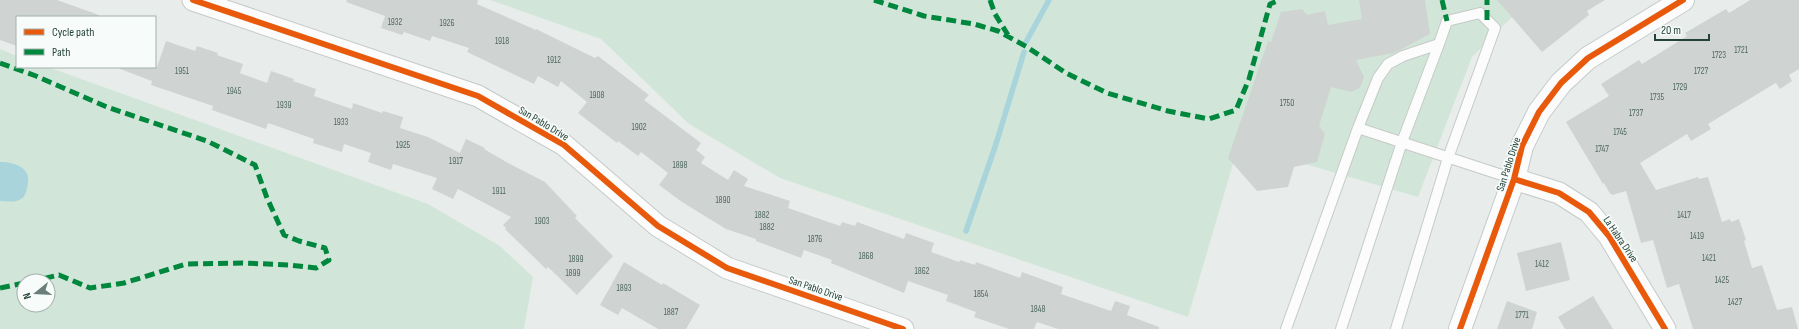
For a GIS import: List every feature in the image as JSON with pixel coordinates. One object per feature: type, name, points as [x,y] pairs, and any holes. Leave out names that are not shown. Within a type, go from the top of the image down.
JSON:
[{"type":"street","name":"San Pablo Drive","points":[[193,0],[478,96],[564,145],[658,226],[727,268],[903,329]]},
{"type":"street","name":"San Pablo Drive","points":[[1460,329],[1514,180],[1522,146],[1539,112],[1561,83],[1588,58],[1683,0]]},
{"type":"street","name":"La Habra Drive","points":[[1514,180],[1559,193],[1589,212],[1609,236],[1665,329]]},
{"type":"lane","points":[[1341,329],[1402,142],[1439,44],[1446,21],[1480,13],[1495,28],[1448,158],[1396,329]]},
{"type":"lane","points":[[1286,329],[1358,128],[1378,78],[1388,64],[1403,56],[1439,44]]},
{"type":"lane","points":[[1358,128],[1514,180]]},
{"type":"green space","points":[[490,0],[1529,0],[1472,57],[1418,197],[1298,162],[1240,140],[1188,317],[780,178],[689,124],[601,39]]},
{"type":"green space","points":[[0,49],[16,56],[16,68],[51,68],[428,204],[500,246],[533,277],[524,329],[0,329]]},
{"type":"water","points":[[0,162],[18,165],[26,171],[28,176],[27,188],[24,196],[19,200],[0,201]]},
{"type":"building","points":[[0,0],[57,0],[99,15],[16,16],[16,46],[0,40]]},
{"type":"building","points":[[347,0],[478,0],[477,4],[536,29],[595,58],[598,56],[649,95],[644,100],[701,143],[696,150],[705,157],[701,163],[728,180],[734,170],[748,179],[744,186],[790,201],[788,208],[840,226],[842,222],[855,226],[857,222],[904,239],[906,233],[934,243],[931,252],[959,262],[960,260],[975,265],[976,262],[1020,278],[1022,272],[1063,287],[1061,294],[1111,311],[1115,301],[1130,306],[1127,315],[1159,327],[1159,329],[1058,329],[1037,322],[1034,329],[1009,329],[974,317],[976,312],[946,301],[948,295],[908,281],[904,293],[831,263],[832,260],[804,250],[801,258],[756,241],[756,239],[726,229],[682,202],[659,185],[668,173],[641,152],[638,156],[618,141],[617,143],[578,113],[587,102],[561,81],[558,87],[538,76],[534,84],[467,52],[469,48],[432,36],[430,41],[404,32],[402,35],[381,28],[385,16],[346,2]]},
{"type":"building","points":[[1359,0],[1425,0],[1430,34],[1394,53],[1356,60],[1364,77],[1360,88],[1351,92],[1331,87],[1319,126],[1325,134],[1317,162],[1294,167],[1288,187],[1257,191],[1228,158],[1268,41],[1271,42],[1281,12],[1302,9],[1307,15],[1325,11],[1328,25],[1362,19]]},
{"type":"building","points":[[1497,0],[1605,0],[1587,11],[1589,15],[1542,52]]},
{"type":"building","points":[[1750,0],[1799,0],[1799,69],[1789,75],[1792,81],[1780,89],[1776,83],[1774,84],[1708,124],[1711,129],[1691,141],[1687,134],[1640,163],[1656,190],[1698,177],[1699,179],[1708,177],[1722,222],[1730,219],[1731,222],[1739,219],[1746,240],[1744,241],[1752,268],[1762,265],[1777,310],[1792,307],[1798,329],[1693,329],[1679,284],[1667,288],[1653,240],[1641,243],[1626,191],[1612,195],[1609,192],[1566,122],[1609,96],[1601,84],[1639,60],[1642,64],[1687,36],[1685,33],[1726,9],[1729,13]]},
{"type":"building","points":[[166,41],[195,51],[197,46],[243,64],[240,73],[267,83],[271,71],[316,89],[314,96],[352,109],[353,103],[382,113],[383,111],[403,117],[400,128],[428,137],[460,153],[466,139],[545,182],[577,216],[575,218],[613,256],[577,295],[548,267],[546,269],[505,229],[506,228],[503,225],[511,217],[458,189],[453,199],[432,189],[437,178],[393,164],[391,170],[368,162],[371,153],[344,144],[342,152],[313,143],[314,139],[268,123],[266,129],[212,110],[213,106],[151,85],[152,81],[120,69],[157,67]]},
{"type":"building","points":[[1561,242],[1570,280],[1526,291],[1517,253]]},
{"type":"building","points":[[624,262],[662,285],[663,283],[700,305],[686,329],[658,329],[622,308],[618,315],[600,305]]},
{"type":"building","points":[[1593,296],[1613,329],[1565,329],[1558,317]]},
{"type":"building","points":[[1507,301],[1537,312],[1532,329],[1497,329]]},
{"type":"waterway","points":[[1026,42],[1049,0]]},
{"type":"waterway","points":[[966,231],[996,144],[1024,52]]},
{"type":"marked path","points":[[874,0],[924,16],[974,24],[998,31],[1027,47],[1066,73],[1107,93],[1168,111],[1209,119],[1236,110],[1249,79],[1270,4],[1280,0]]},
{"type":"marked path","points":[[990,0],[995,14],[1008,35]]},
{"type":"marked path","points":[[1442,0],[1447,21]]},
{"type":"marked path","points":[[1487,0],[1487,20]]},
{"type":"marked path","points":[[0,63],[36,76],[107,107],[207,141],[255,165],[267,198],[284,235],[325,248],[329,260],[316,268],[243,263],[186,264],[124,283],[90,288],[59,275],[56,276]]},
{"type":"marked path","points":[[0,288],[16,285]]},
{"type":"cycle path","points":[[193,0],[478,96],[564,145],[658,226],[727,268],[903,329]]},
{"type":"cycle path","points":[[1460,329],[1514,179],[1522,146],[1539,112],[1561,83],[1588,58],[1683,0]]},
{"type":"cycle path","points":[[1514,179],[1559,193],[1589,212],[1609,236],[1665,329]]}]
